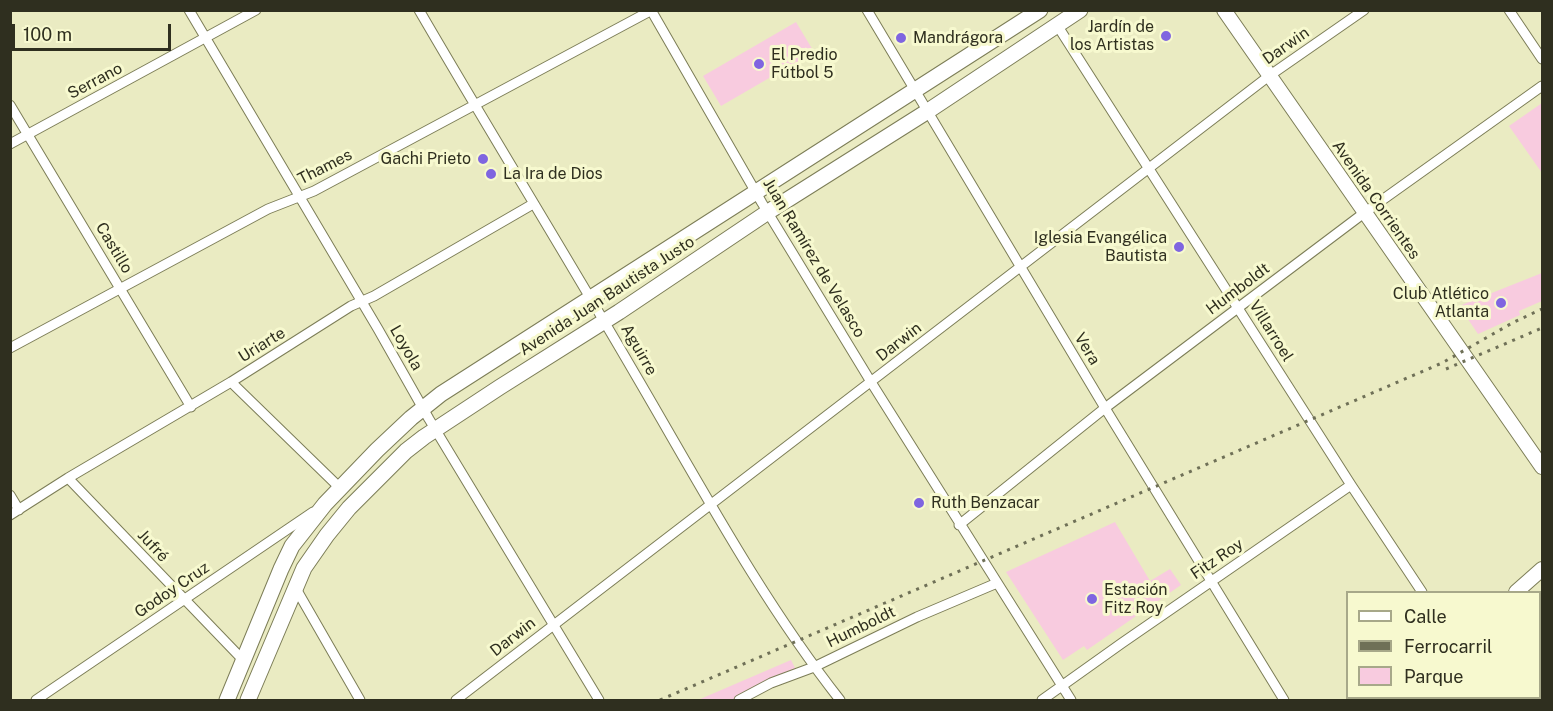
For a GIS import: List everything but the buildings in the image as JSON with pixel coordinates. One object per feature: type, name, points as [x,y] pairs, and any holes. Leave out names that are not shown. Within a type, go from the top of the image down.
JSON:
[{"type":"main road","name":"Avenida Juan Bautista Justo","points":[[227,700],[292,546],[340,488],[423,408],[1040,10]]},
{"type":"main road","name":"Avenida Juan Bautista Justo","points":[[248,700],[295,587],[315,551],[349,508],[382,473],[420,440],[1080,10]]},
{"type":"main road","name":"Avenida Corrientes","points":[[1224,10],[1542,467]]},
{"type":"main road","points":[[1517,591],[1542,569]]},
{"type":"street","name":"Loyola","points":[[189,10],[436,430],[600,700]]},
{"type":"street","name":"Serrano","points":[[10,144],[256,10]]},
{"type":"street","name":"Aguirre","points":[[419,10],[712,506],[814,667],[840,700]]},
{"type":"street","name":"Vera","points":[[867,10],[1105,408],[1284,700]]},
{"type":"street","name":"Darwin","points":[[456,700],[553,624],[712,506],[1269,76],[1364,10]]},
{"type":"street","points":[[1509,10],[1542,58]]},
{"type":"street","name":"Thames","points":[[10,348],[268,209],[314,191],[651,11]]},
{"type":"street","name":"Juan Ramírez de Velasco","points":[[651,11],[756,192],[871,382],[1071,700]]},
{"type":"street","name":"Villarroel","points":[[1057,25],[1421,591]]},
{"type":"street","name":"Humboldt","points":[[959,525],[1105,408],[1364,213],[1542,86]]},
{"type":"street","name":"Castillo","points":[[10,105],[191,406]]},
{"type":"street","name":"Uriarte","points":[[15,512],[68,478],[231,382],[351,306],[362,303],[533,204]]},
{"type":"street","points":[[231,382],[340,488]]},
{"type":"street","name":"Jufré","points":[[68,478],[243,660]]},
{"type":"street","name":"Fitz Roy","points":[[1042,700],[1351,485]]},
{"type":"street","points":[[10,495],[15,512]]},
{"type":"street","name":"Godoy Cruz","points":[[36,700],[325,504]]},
{"type":"street","name":"Humboldt","points":[[739,700],[771,683],[814,667],[917,617],[997,583]]},
{"type":"street","points":[[295,587],[360,700]]},
{"type":"green space","name":"El Predio Fútbol 5","points":[[796,22],[814,52],[721,106],[703,76]]},
{"type":"green space","points":[[1542,103],[1542,173],[1509,126]]},
{"type":"green space","name":"Club Atlético Atlanta","points":[[1542,273],[1542,301],[1519,311],[1520,315],[1478,334],[1459,306]]},
{"type":"green space","name":"Estación Fitz Roy","points":[[1115,522],[1150,581],[1170,569],[1181,585],[1087,650],[1084,646],[1063,660],[1006,572]]},
{"type":"green space","points":[[791,660],[795,668],[732,700],[698,700]]},
{"type":"railway","points":[[660,700],[1442,363],[1514,322],[1542,309]]},
{"type":"railway","points":[[1446,369],[1542,328]]},
{"type":"place","name":"Jardín de los Artistas","points":[[1166,36]]},
{"type":"place","name":"Mandrágora","points":[[901,38]]},
{"type":"place","name":"El Predio Fútbol 5","points":[[759,64]]},
{"type":"place","name":"Gachi Prieto","points":[[483,159]]},
{"type":"place","name":"La Ira de Dios","points":[[491,174]]},
{"type":"place","name":"Iglesia Evangélica Bautista","points":[[1179,247]]},
{"type":"place","name":"Club Atlético Atlanta","points":[[1501,303]]},
{"type":"place","name":"Ruth Benzacar","points":[[919,503]]},
{"type":"place","name":"Estación Fitz Roy","points":[[1092,599]]}]
